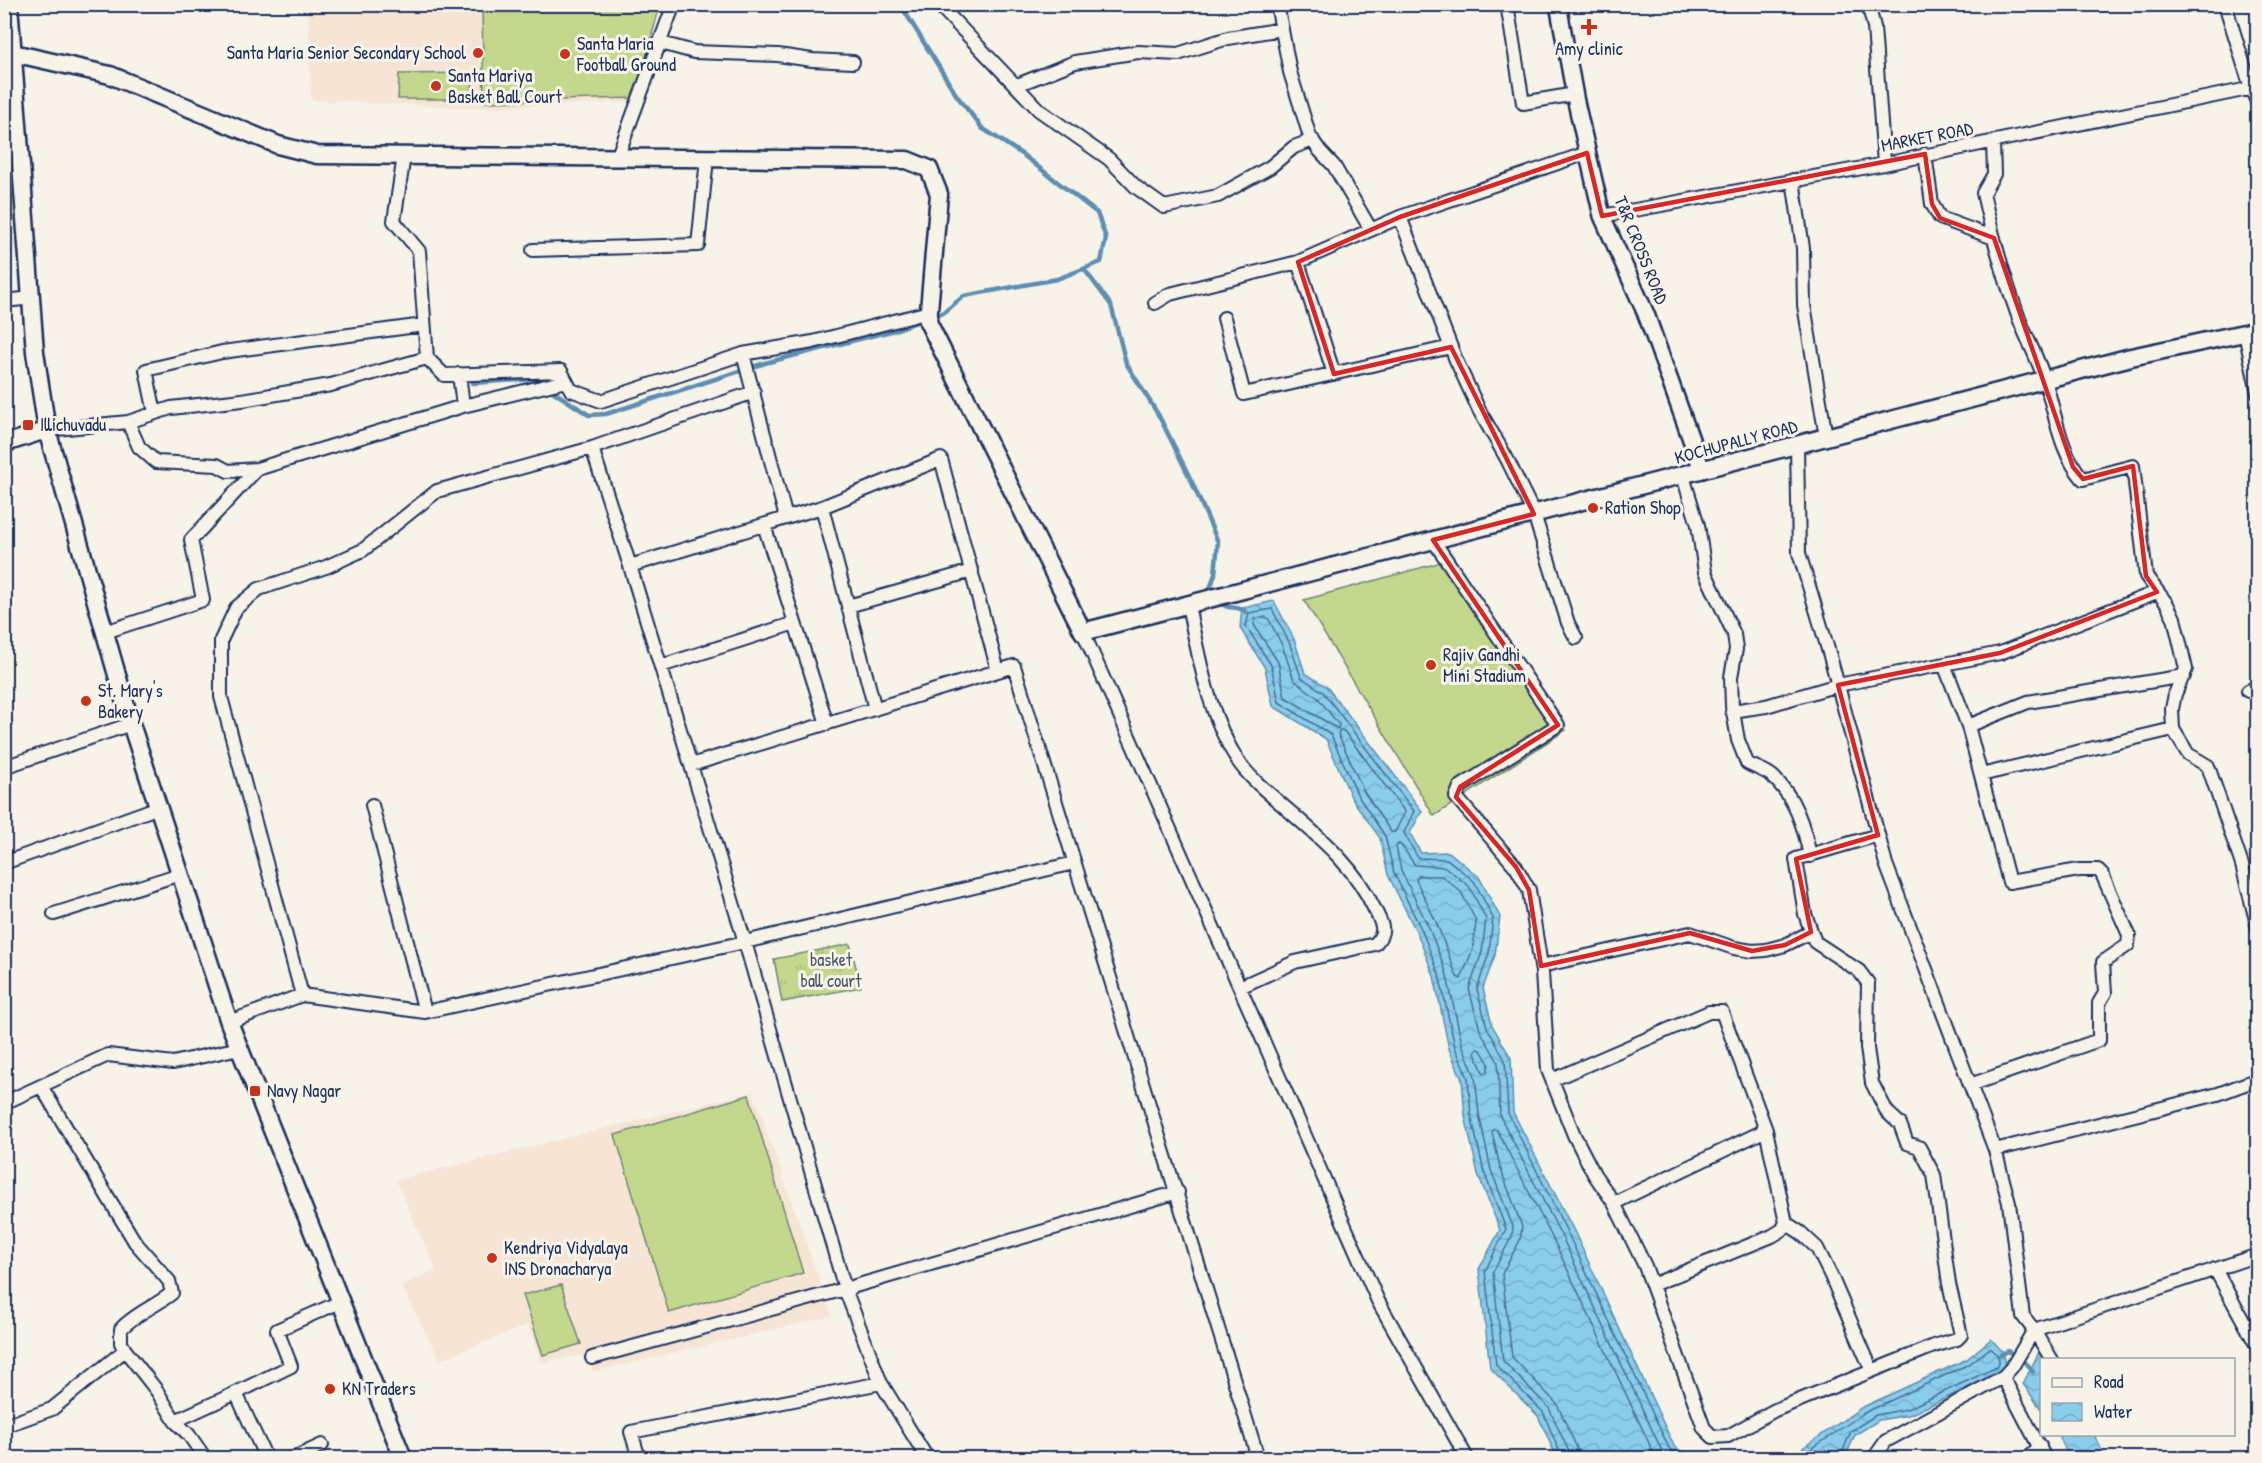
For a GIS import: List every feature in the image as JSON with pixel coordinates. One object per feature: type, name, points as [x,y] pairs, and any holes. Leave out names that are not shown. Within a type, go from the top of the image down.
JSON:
[{"type":"main road","points":[[9,4],[9,54],[33,298],[35,352],[47,430],[131,724],[229,1022],[403,1458]]},
{"type":"main road","points":[[9,54],[110,75],[278,145],[317,155],[907,160],[929,169],[939,194],[929,316],[1083,632],[1188,605]]},
{"type":"main road","name":"KOCHUPALLY ROAD","points":[[1188,605],[2131,357],[2251,332]]},
{"type":"street","points":[[618,158],[646,75],[661,44],[674,4]]},
{"type":"street","points":[[938,4],[1039,110],[1109,159],[1136,187],[1164,207],[1218,196],[1270,167],[1294,147],[1313,141]]},
{"type":"street","points":[[1277,4],[1290,72],[1313,141],[1334,166],[1371,230]]},
{"type":"street","points":[[1508,4],[1523,103],[1575,94]]},
{"type":"street","name":"T&R CROSS ROAD","points":[[1558,4],[1587,153],[1602,216],[1647,314],[1702,470]]},
{"type":"street","points":[[1868,4],[1874,27],[1884,164]]},
{"type":"street","points":[[2225,4],[2258,104]]},
{"type":"street","points":[[1017,85],[1075,62],[1138,52],[1178,54],[1228,38],[1282,29]]},
{"type":"street","points":[[661,44],[694,52],[778,55],[812,60],[853,62]]},
{"type":"street","name":"MARKET ROAD","points":[[1602,216],[1884,164],[2254,88]]},
{"type":"street","points":[[1994,142],[1994,174],[1983,194],[2017,313],[2045,380],[2063,447],[2073,467],[2083,479],[2133,466],[2146,576],[2167,604],[2174,618],[2186,669],[2175,694],[2172,709],[2173,729],[2188,754],[2208,766],[2242,865],[2258,928]]},
{"type":"street","points":[[1155,303],[1170,294],[1298,262],[1400,217],[1587,153]]},
{"type":"street","points":[[1925,154],[1932,204],[1940,218],[1994,238]]},
{"type":"street","points":[[404,156],[394,221],[419,251],[427,358],[444,375],[561,371],[571,390],[602,401],[743,354],[813,342],[929,316]]},
{"type":"street","points":[[533,250],[698,245],[707,159]]},
{"type":"street","points":[[1793,180],[1803,248],[1804,305],[1826,437]]},
{"type":"street","points":[[1400,217],[1451,347],[1479,410],[1507,459],[1534,514],[1565,614],[1576,638]]},
{"type":"street","points":[[1298,262],[1334,374]]},
{"type":"street","points":[[4,301],[33,298]]},
{"type":"street","points":[[1224,318],[1244,394],[1451,347]]},
{"type":"street","points":[[155,413],[146,370],[222,352],[424,325]]},
{"type":"street","points":[[2251,332],[2258,393]]},
{"type":"street","points":[[743,354],[786,518]]},
{"type":"street","points":[[4,444],[47,430],[128,422],[171,408],[331,386],[427,358]]},
{"type":"street","points":[[459,374],[463,406]]},
{"type":"street","points":[[128,422],[138,447],[156,462],[217,465],[228,471],[257,469],[463,406],[566,381]]},
{"type":"street","points":[[303,994],[221,697],[221,640],[236,608],[259,589],[326,567],[363,550],[437,492],[592,448],[754,392]]},
{"type":"street","points":[[1797,446],[1798,553],[1838,685],[1886,864],[1995,1150],[2009,1203],[2023,1316],[2032,1335],[2051,1358]]},
{"type":"street","points":[[592,448],[745,942],[845,1289],[881,1383],[927,1458]]},
{"type":"street","points":[[630,566],[822,507],[941,459],[998,671]]},
{"type":"street","points":[[105,632],[203,600],[191,540],[257,469]]},
{"type":"street","points":[[1683,476],[1698,525],[1705,572],[1734,634],[1736,650],[1731,677],[1732,711],[1738,740],[1747,763],[1770,774],[1790,795],[1810,856]]},
{"type":"street","points":[[822,507],[875,709]]},
{"type":"street","points":[[764,525],[827,724]]},
{"type":"street","points":[[1433,540],[1558,725],[1460,787],[1456,797],[1516,867],[1529,890],[1541,966],[1548,1070],[1579,1144],[1594,1174],[1614,1203],[1633,1241],[1652,1285],[1704,1428],[1713,1437],[1728,1436],[1775,1410],[1957,1339],[1961,1335],[1949,1284],[1934,1175],[1919,1147],[1907,1143],[1900,1124],[1887,1112],[1872,1083],[1867,1048],[1868,983],[1859,971],[1815,942],[1805,914],[1797,859],[1878,835]]},
{"type":"street","points":[[848,606],[972,571]]},
{"type":"street","points":[[1732,711],[1766,706],[1838,685],[2000,652],[2157,592]]},
{"type":"street","points":[[1188,605],[1208,693],[1228,743],[1239,763],[1350,867],[1370,899],[1383,927],[1382,937],[1375,944],[1295,962],[1240,987]]},
{"type":"street","points":[[661,666],[795,623]]},
{"type":"street","points":[[1083,632],[1378,1301],[1467,1458]]},
{"type":"street","points":[[1944,663],[1968,726],[2009,882],[2079,870],[2098,870],[2102,874],[2130,942],[2103,962],[2105,993],[2098,1003],[2099,1040],[1970,1085]]},
{"type":"street","points":[[691,765],[1014,666],[1178,1192],[1258,1458]]},
{"type":"street","points":[[1968,726],[2028,702],[2184,676]]},
{"type":"street","points":[[4,766],[131,724]]},
{"type":"street","points":[[1981,775],[2173,729]]},
{"type":"street","points":[[372,805],[425,1012]]},
{"type":"street","points":[[4,864],[159,807]]},
{"type":"street","points":[[229,1022],[303,994],[425,1012],[745,942],[1074,863]]},
{"type":"street","points":[[54,914],[180,874]]},
{"type":"street","points":[[1541,966],[1690,933],[1734,948],[1752,951],[1785,945],[1811,932]]},
{"type":"street","points":[[1552,1080],[1701,1015],[1716,1011],[1722,1012],[1766,1131],[1786,1223],[1782,1230],[1772,1236],[1652,1285]]},
{"type":"street","points":[[4,1103],[108,1055],[172,1063],[239,1048]]},
{"type":"street","points":[[1995,1150],[2207,1097],[2258,1079]]},
{"type":"street","points":[[40,1086],[135,1242],[170,1281],[171,1293],[121,1329],[121,1343],[157,1391],[175,1420],[205,1458]]},
{"type":"street","points":[[1614,1203],[1766,1131]]},
{"type":"street","points":[[592,1358],[845,1289],[1178,1192]]},
{"type":"street","points":[[1786,1223],[1801,1233],[1816,1248],[1831,1276],[1872,1371]]},
{"type":"street","points":[[1874,1458],[1886,1441],[2003,1377],[2032,1335],[2258,1255]]},
{"type":"street","points":[[2215,1269],[2258,1348]]},
{"type":"street","points":[[175,1420],[291,1365],[277,1330],[340,1302]]},
{"type":"street","points":[[4,1426],[52,1409],[125,1350]]},
{"type":"street","points":[[2003,1377],[2045,1458]]},
{"type":"street","points":[[639,1458],[631,1432],[881,1383]]},
{"type":"street","points":[[236,1393],[266,1458]]},
{"type":"street","points":[[294,1458],[322,1445]]},
{"type":"street","points":[[2028,1458],[2040,1446]]},
{"type":"highlighted area","points":[[1587,153],[1602,216],[1925,154],[1932,204],[1940,218],[1994,238],[2073,467],[2083,479],[2133,466],[2146,576],[2157,592],[2000,653],[1838,685],[1878,835],[1796,859],[1811,932],[1785,945],[1752,951],[1690,933],[1541,966],[1529,890],[1516,867],[1456,797],[1460,787],[1558,725],[1433,540],[1534,514],[1451,347],[1334,374],[1298,262],[1400,217]]},
{"type":"shaded area","name":"Santa Maria Senior Secondary School","points":[[338,4],[662,5],[631,102],[483,108],[311,100],[308,7]]},
{"type":"shaded area","points":[[753,1092],[832,1316],[592,1372],[587,1354],[541,1363],[528,1325],[440,1360],[401,1285],[436,1270],[396,1180]]},
{"type":"green space","name":"Santa Maria Football Ground","points":[[660,5],[635,98],[484,102],[482,10]]},
{"type":"green space","name":"Santa Mariya Basket Ball Court","points":[[472,73],[473,99],[398,99],[399,74]]},
{"type":"green space","name":"Rajiv Gandhi Mini Stadium","points":[[1445,561],[1566,730],[1434,816],[1304,600]]},
{"type":"green space","name":"basket ball court","points":[[850,944],[861,987],[782,1002],[774,959]]},
{"type":"green space","points":[[749,1095],[803,1273],[669,1313],[615,1135]]},
{"type":"green space","points":[[561,1285],[581,1344],[543,1355],[523,1295]]},
{"type":"water","points":[[1274,601],[1294,639],[1305,673],[1327,687],[1422,811],[1410,833],[1421,853],[1449,852],[1479,877],[1500,917],[1495,955],[1483,988],[1492,1025],[1511,1058],[1513,1112],[1575,1233],[1674,1446],[1691,1458],[1557,1458],[1538,1416],[1490,1368],[1479,1269],[1500,1230],[1478,1174],[1465,1116],[1462,1079],[1449,1049],[1434,976],[1417,933],[1388,875],[1380,838],[1352,799],[1326,739],[1273,706],[1265,668],[1240,628],[1242,608]]},
{"type":"water","points":[[1991,1339],[2004,1353],[2006,1370],[1909,1415],[1879,1420],[1855,1435],[1845,1458],[1788,1458],[1861,1408],[1967,1359]]},
{"type":"water","points":[[2039,1352],[2043,1358],[2040,1358],[2040,1408],[2023,1384]]},
{"type":"water","points":[[2059,1436],[2095,1436],[2106,1458],[2069,1458]]},
{"type":"waterway","points":[[900,4],[957,96],[982,128],[1023,155],[1097,213],[1106,238],[1101,262],[1057,279],[964,296],[943,313],[933,316]]},
{"type":"waterway","points":[[1084,269],[1111,305],[1126,363],[1159,416],[1191,480],[1218,542],[1215,574],[1210,594]]},
{"type":"waterway","points":[[473,383],[534,379],[589,415],[606,414],[765,363],[895,330],[925,319]]},
{"type":"waterway","points":[[1219,602],[1246,612]]},
{"type":"waterway","points":[[2000,1355],[2008,1351],[2028,1365],[2033,1372]]},
{"type":"place","name":"Amy clinic","points":[[1589,27]]},
{"type":"place","name":"Santa Maria Senior Secondary School","points":[[478,53]]},
{"type":"place","name":"Santa Maria Football Ground","points":[[565,54]]},
{"type":"place","name":"Santa Mariya Basket Ball Court","points":[[436,86]]},
{"type":"place","name":"Illichuvadu","points":[[28,425]]},
{"type":"place","name":"Ration Shop","points":[[1593,508]]},
{"type":"place","name":"Rajiv Gandhi Mini Stadium","points":[[1431,665]]},
{"type":"place","name":"St. Mary's Bakery","points":[[86,701]]},
{"type":"place","name":"Navy Nagar","points":[[255,1091]]},
{"type":"place","name":"Kendriya Vidyalaya INS Dronacharya","points":[[492,1258]]},
{"type":"place","name":"KN Traders","points":[[330,1389]]}]
